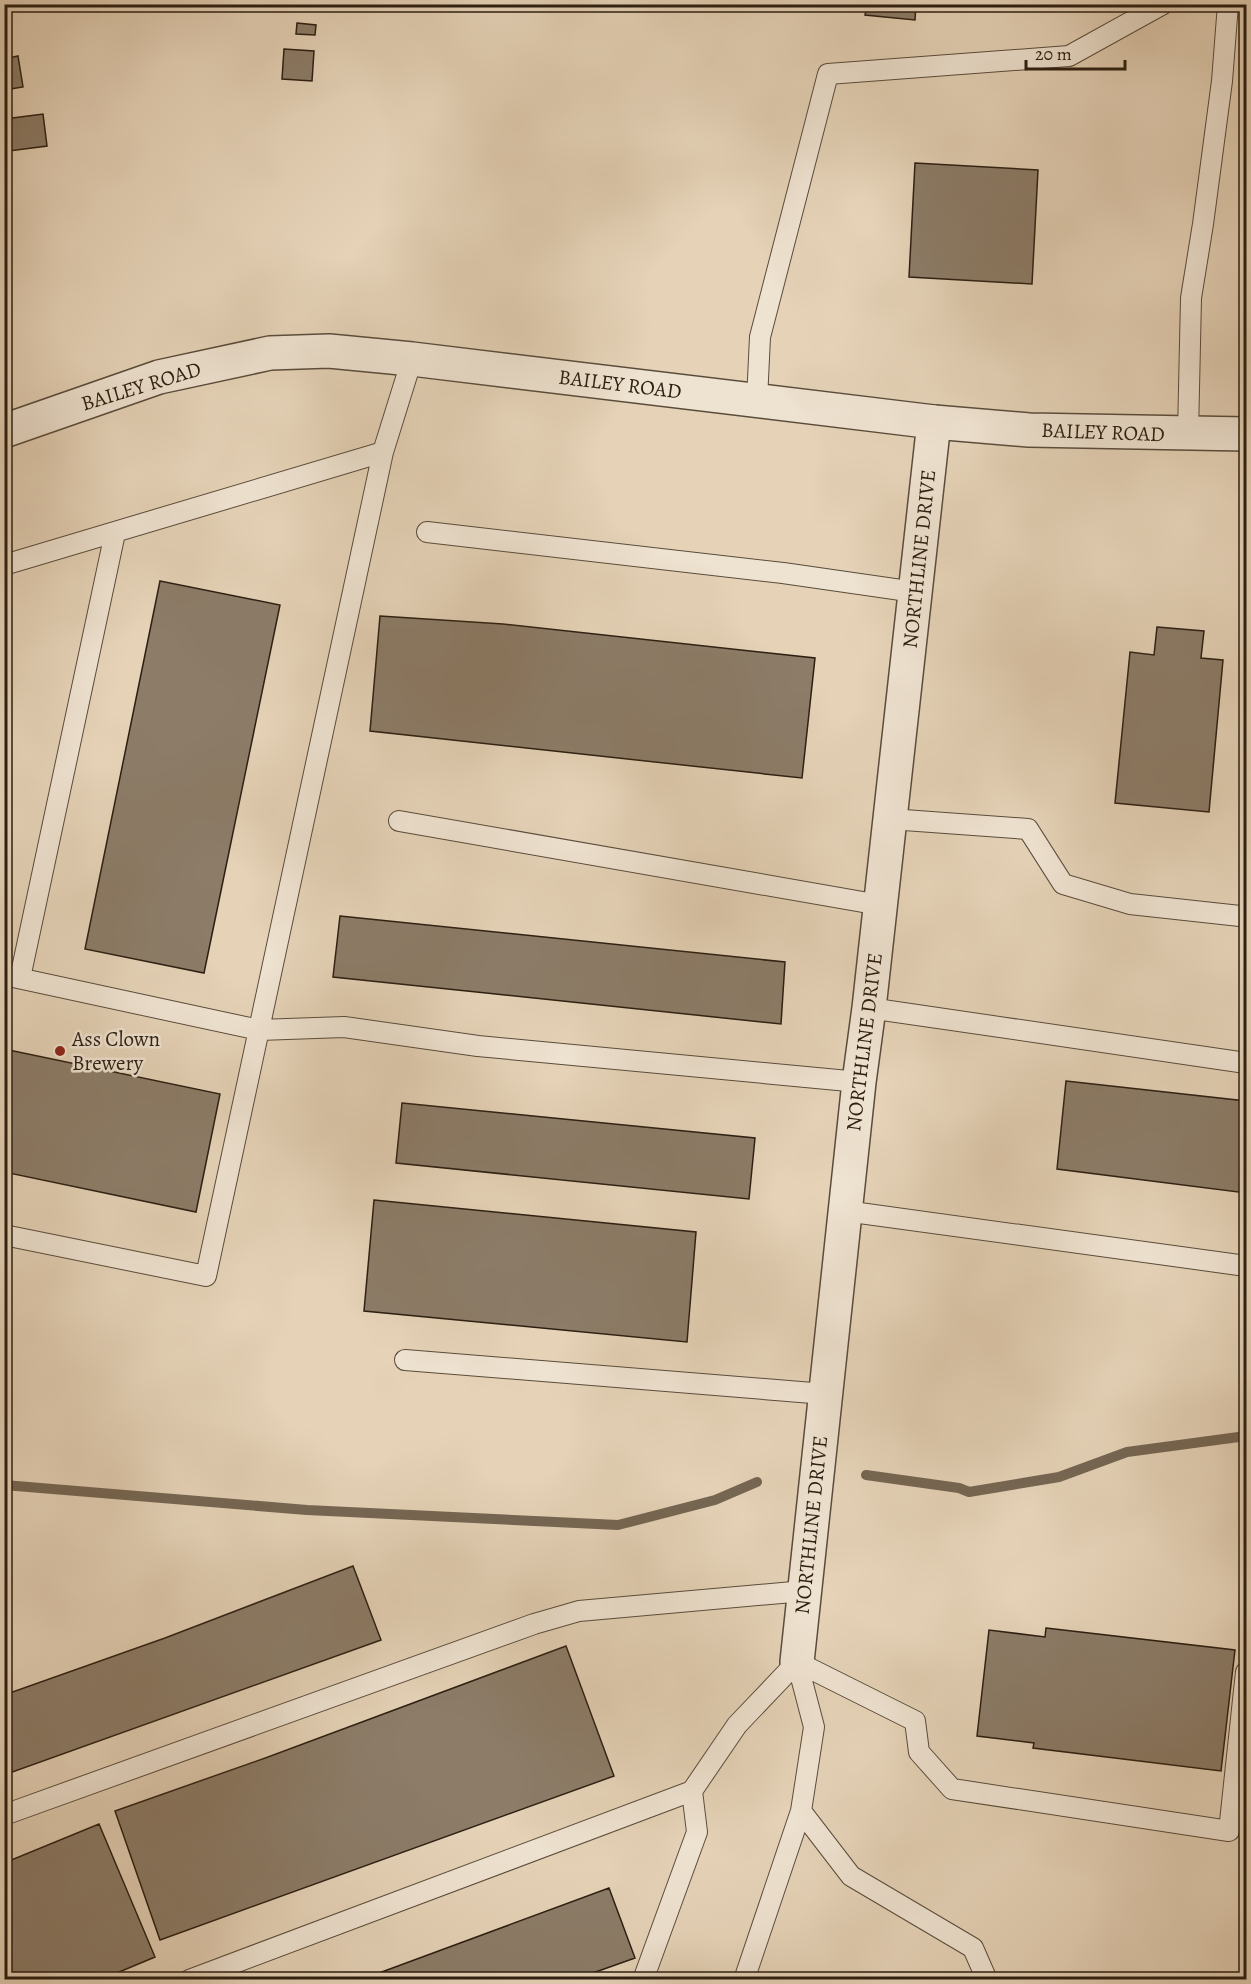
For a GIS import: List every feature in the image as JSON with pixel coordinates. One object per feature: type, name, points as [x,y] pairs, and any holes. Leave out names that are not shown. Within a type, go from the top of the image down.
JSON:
[{"type":"street","name":"BAILEY ROAD","points":[[4,430],[159,377],[270,353],[329,351],[934,422],[1029,430],[1246,434]]},
{"type":"street","name":"NORTHLINE DRIVE","points":[[797,1662],[859,1082],[934,422]]},
{"type":"lane","points":[[757,400],[760,337],[828,74],[1069,56],[1164,4]]},
{"type":"lane","points":[[1188,434],[1191,298],[1222,81],[1228,4]]},
{"type":"lane","points":[[4,1235],[206,1276],[383,452],[412,359]]},
{"type":"lane","points":[[4,565],[383,452]]},
{"type":"lane","points":[[427,532],[783,573],[915,592]]},
{"type":"lane","points":[[115,533],[12,976],[259,1030],[344,1027],[489,1048],[859,1082]]},
{"type":"lane","points":[[890,819],[1028,829],[1063,884],[1130,904],[1240,916]]},
{"type":"lane","points":[[399,821],[880,905]]},
{"type":"lane","points":[[869,1008],[1246,1063]]},
{"type":"lane","points":[[845,1211],[1246,1266]]},
{"type":"lane","points":[[405,1360],[825,1394]]},
{"type":"lane","points":[[4,1815],[534,1624],[568,1614],[579,1611],[804,1591]]},
{"type":"lane","points":[[797,1662],[915,1722],[919,1752],[952,1789],[1229,1831],[1246,1672]]},
{"type":"lane","points":[[189,1980],[692,1791],[737,1725],[797,1662]]},
{"type":"lane","points":[[744,1980],[801,1811],[814,1727],[797,1662]]},
{"type":"lane","points":[[643,1980],[696,1832],[692,1791]]},
{"type":"lane","points":[[801,1811],[851,1876],[973,1948],[987,1980]]},
{"type":"building","points":[[140,4],[180,4],[180,6],[140,6]]},
{"type":"building","points":[[867,4],[916,4],[915,20],[865,15]]},
{"type":"building","points":[[297,23],[316,25],[315,35],[296,34]]},
{"type":"building","points":[[284,49],[314,51],[312,81],[282,79]]},
{"type":"building","points":[[18,56],[23,87],[4,90],[4,59]]},
{"type":"building","points":[[43,114],[47,146],[9,151],[5,119]]},
{"type":"building","points":[[915,163],[1038,170],[1032,284],[909,277]]},
{"type":"building","points":[[160,581],[280,605],[204,973],[85,949]]},
{"type":"building","points":[[380,616],[503,624],[815,658],[802,778],[370,731]]},
{"type":"building","points":[[1157,627],[1204,631],[1201,658],[1223,660],[1209,812],[1115,803],[1130,652],[1154,655]]},
{"type":"building","points":[[340,916],[785,962],[781,1024],[333,977]]},
{"type":"building","points":[[4,1049],[220,1094],[196,1212],[4,1172]]},
{"type":"building","points":[[1066,1081],[1246,1101],[1246,1193],[1057,1169]]},
{"type":"building","points":[[402,1103],[755,1138],[749,1199],[396,1163]]},
{"type":"building","points":[[374,1200],[696,1232],[687,1342],[364,1311]]},
{"type":"building","points":[[353,1566],[381,1640],[4,1775],[4,1695],[165,1638]]},
{"type":"building","points":[[1046,1628],[1235,1650],[1221,1771],[1033,1748],[1034,1743],[977,1736],[989,1630],[1045,1637]]},
{"type":"building","points":[[566,1646],[614,1776],[160,1940],[115,1811],[268,1757]]},
{"type":"building","points":[[99,1824],[155,1957],[100,1980],[4,1980],[4,1863]]},
{"type":"building","points":[[609,1888],[635,1958],[590,1974],[592,1980],[360,1980]]},
{"type":"waterway","points":[[866,1475],[959,1488],[969,1492],[1059,1477],[1127,1452],[1246,1436]]},
{"type":"waterway","points":[[4,1485],[307,1510],[618,1525],[715,1500],[757,1482]]},
{"type":"place","name":"Ass Clown Brewery","points":[[60,1051]]}]
